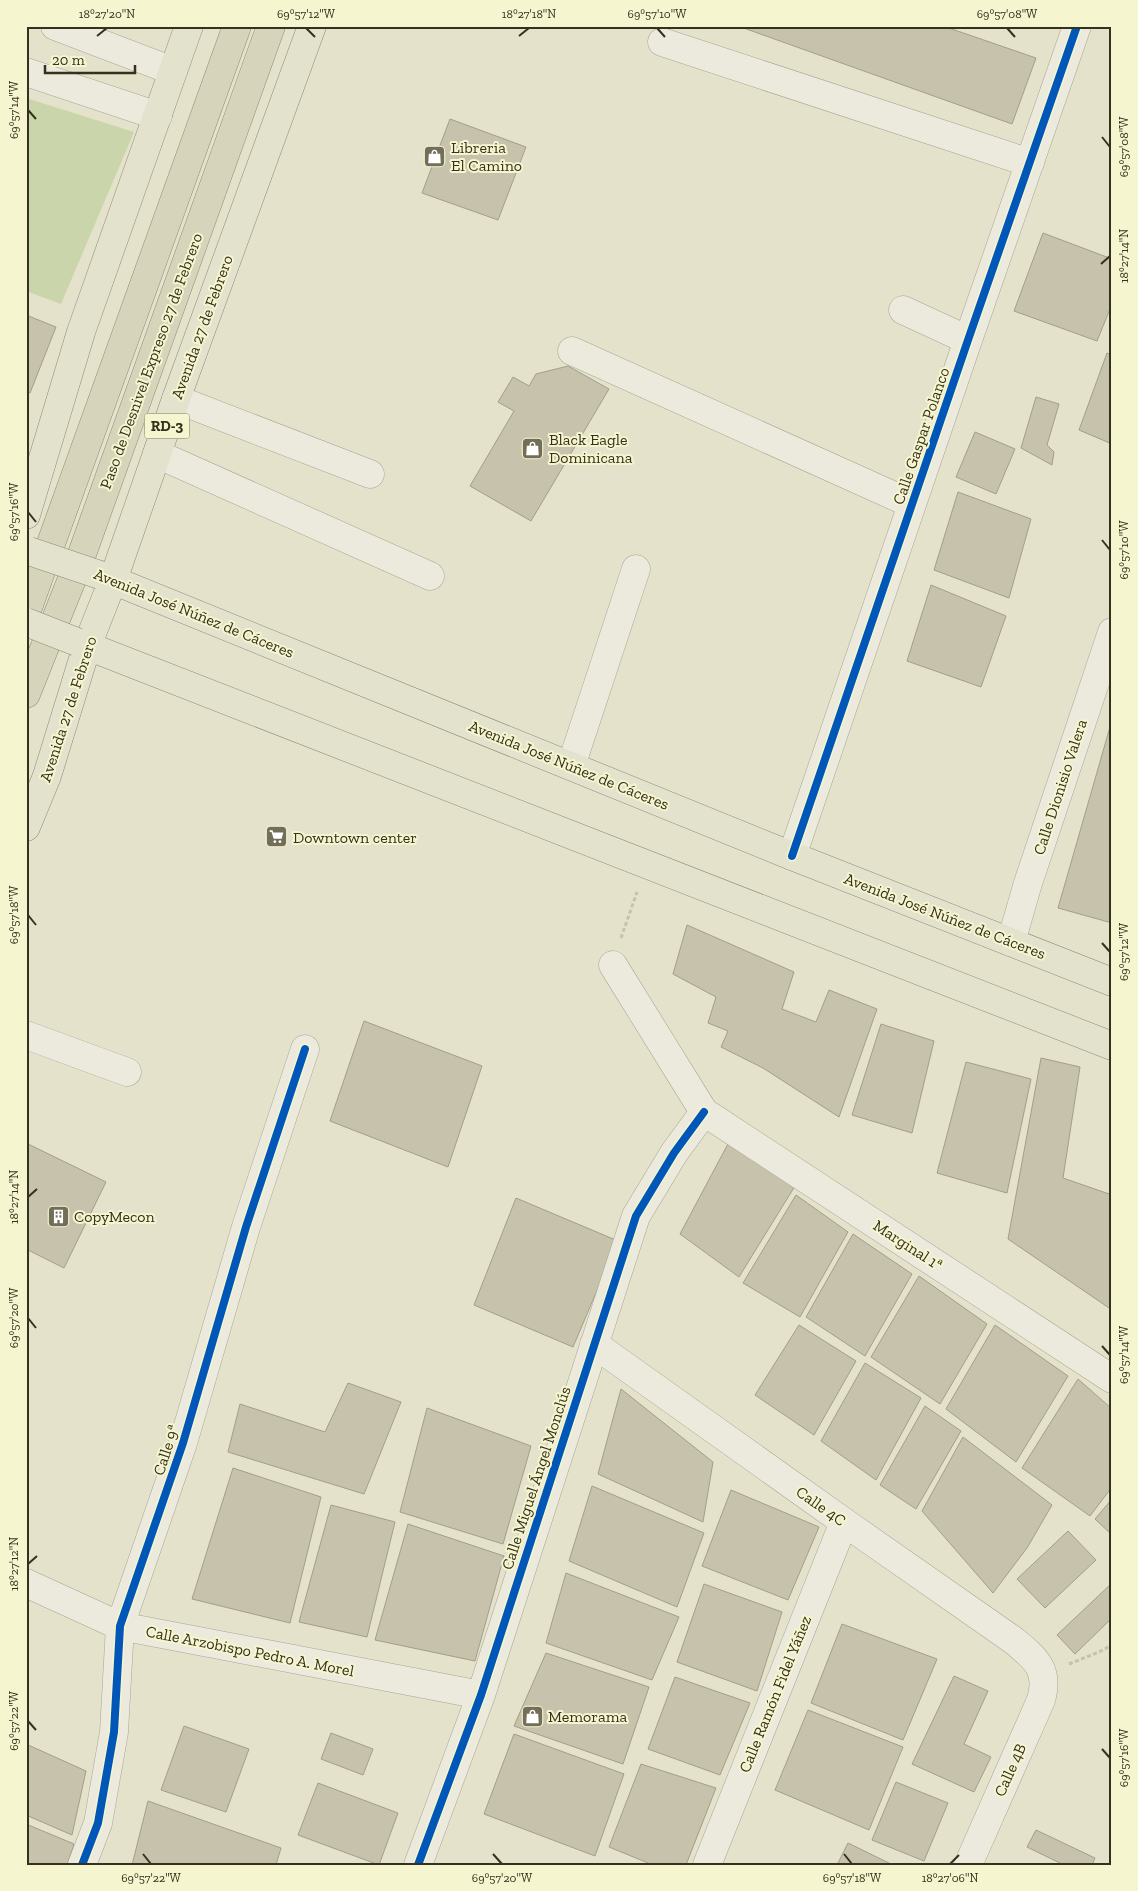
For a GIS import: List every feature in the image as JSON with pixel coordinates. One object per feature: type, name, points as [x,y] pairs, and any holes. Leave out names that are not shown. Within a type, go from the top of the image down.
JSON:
[{"type":"highway","name":"Paso de Desnivel Expreso 27 de Febrero","points":[[26,612],[237,26]]},
{"type":"highway","name":"Paso de Desnivel Expreso 27 de Febrero","points":[[26,694],[82,554],[270,26]]},
{"type":"main road","points":[[26,515],[81,332],[189,26]]},
{"type":"main road","name":"Avenida 27 de Febrero","points":[[26,827],[47,776],[82,644],[106,578],[157,454],[312,26]]},
{"type":"main road","name":"Avenida José Núñez de Cáceres","points":[[28,550],[106,578],[792,856],[1112,982]]},
{"type":"main road","points":[[26,622],[1112,1046]]},
{"type":"street","points":[[55,26],[174,71]]},
{"type":"street","name":"Calle Gaspar Polanco","points":[[792,856],[1077,26]]},
{"type":"street","points":[[662,42],[1030,163]]},
{"type":"street","points":[[26,72],[158,116]]},
{"type":"street","points":[[904,310],[968,340]]},
{"type":"street","points":[[572,351],[912,504]]},
{"type":"street","points":[[176,399],[370,474]]},
{"type":"street","points":[[157,454],[430,576]]},
{"type":"street","points":[[572,766],[636,569]]},
{"type":"street","name":"Calle Dionisio Valera","points":[[1011,942],[1028,883],[1112,632]]},
{"type":"street","points":[[612,965],[704,1112]]},
{"type":"street","points":[[26,1035],[127,1072]]},
{"type":"street","name":"Calle 9ª","points":[[82,1865],[98,1823],[114,1732],[120,1626],[183,1443],[246,1227],[305,1049]]},
{"type":"street","name":"Calle Miguel Ángel Monclús","points":[[418,1865],[482,1695],[636,1216],[674,1153],[704,1112]]},
{"type":"street","name":"Marginal 1ª","points":[[704,1112],[1112,1379]]},
{"type":"street","name":"Calle 4C","points":[[594,1344],[1013,1640],[1034,1657],[1043,1674]]},
{"type":"street","name":"Calle Ramón Fidel Yáñez","points":[[707,1865],[844,1522]]},
{"type":"street","name":"Calle Arzobispo Pedro A. Morel","points":[[26,1583],[120,1626],[482,1695]]},
{"type":"street","name":"Calle 4B","points":[[968,1865],[1041,1700],[1044,1692],[1043,1674]]},
{"type":"path","points":[[612,965],[646,864]]},
{"type":"path","points":[[1043,1674],[1112,1645]]},
{"type":"green space","points":[[26,98],[134,132],[61,304],[26,291]]},
{"type":"building","points":[[738,26],[943,26],[1036,58],[1012,124]]},
{"type":"building","points":[[450,119],[526,147],[498,220],[422,193]]},
{"type":"building","points":[[1043,233],[1112,259],[1112,304],[1097,341],[1014,311]]},
{"type":"building","points":[[26,315],[56,327],[30,393],[26,391]]},
{"type":"building","points":[[1107,353],[1112,355],[1112,444],[1079,430]]},
{"type":"building","name":"Black Eagle Dominicana","points":[[568,366],[609,389],[531,521],[470,486],[514,411],[498,402],[513,377],[529,386],[536,374]]},
{"type":"building","points":[[1036,397],[1059,404],[1047,445],[1054,452],[1052,465],[1021,448]]},
{"type":"building","points":[[975,432],[1015,449],[996,494],[956,477]]},
{"type":"building","points":[[958,492],[1031,519],[1009,598],[934,570]]},
{"type":"building","points":[[931,585],[1006,616],[981,687],[907,661]]},
{"type":"building","points":[[1112,720],[1112,923],[1058,908]]},
{"type":"building","points":[[687,925],[794,972],[782,1009],[816,1022],[829,990],[877,1009],[839,1117],[763,1068],[721,1047],[728,1031],[708,1023],[716,997],[673,974]]},
{"type":"building","points":[[364,1021],[482,1066],[448,1167],[330,1121]]},
{"type":"building","points":[[881,1024],[934,1041],[912,1133],[852,1115]]},
{"type":"building","points":[[1041,1058],[1080,1067],[1063,1178],[1112,1195],[1112,1310],[1008,1239]]},
{"type":"building","points":[[966,1062],[1031,1079],[1007,1193],[937,1173]]},
{"type":"building","points":[[729,1142],[795,1186],[739,1277],[680,1234]]},
{"type":"building","name":"CopyMecon","points":[[26,1143],[106,1182],[64,1268],[26,1249]]},
{"type":"building","points":[[796,1195],[848,1232],[800,1317],[743,1283]]},
{"type":"building","points":[[516,1198],[618,1241],[573,1347],[474,1305]]},
{"type":"building","points":[[853,1234],[912,1274],[865,1356],[806,1317]]},
{"type":"building","points":[[919,1276],[987,1324],[940,1404],[871,1357]]},
{"type":"building","points":[[799,1325],[856,1361],[814,1435],[755,1395]]},
{"type":"building","points":[[995,1325],[1068,1376],[1016,1462],[946,1409]]},
{"type":"building","points":[[865,1363],[921,1398],[876,1480],[821,1441]]},
{"type":"building","points":[[1078,1379],[1112,1409],[1112,1487],[1090,1516],[1022,1468]]},
{"type":"building","points":[[348,1383],[401,1402],[364,1494],[228,1452],[240,1404],[325,1432]]},
{"type":"building","points":[[621,1389],[713,1462],[703,1522],[598,1474]]},
{"type":"building","points":[[925,1406],[961,1431],[916,1509],[880,1485]]},
{"type":"building","points":[[427,1408],[531,1446],[503,1544],[400,1512]]},
{"type":"building","points":[[963,1437],[1052,1505],[1027,1548],[993,1593],[922,1511]]},
{"type":"building","points":[[233,1468],[321,1497],[290,1623],[192,1599]]},
{"type":"building","points":[[592,1486],[704,1533],[677,1607],[569,1561]]},
{"type":"building","points":[[731,1490],[819,1527],[788,1600],[702,1566]]},
{"type":"building","points":[[1112,1499],[1112,1535],[1095,1519]]},
{"type":"building","points":[[331,1505],[395,1522],[367,1637],[299,1622]]},
{"type":"building","points":[[408,1524],[504,1556],[475,1661],[375,1640]]},
{"type":"building","points":[[1068,1531],[1096,1560],[1045,1608],[1017,1579]]},
{"type":"building","points":[[566,1573],[679,1617],[652,1680],[546,1643]]},
{"type":"building","points":[[1112,1583],[1112,1618],[1075,1654],[1057,1635]]},
{"type":"building","points":[[704,1584],[782,1612],[757,1691],[677,1662]]},
{"type":"building","points":[[842,1624],[937,1659],[903,1740],[811,1703]]},
{"type":"building","points":[[546,1653],[649,1687],[623,1764],[514,1726]]},
{"type":"building","points":[[954,1676],[988,1691],[964,1744],[991,1757],[974,1792],[912,1764]]},
{"type":"building","points":[[675,1677],[750,1703],[720,1775],[648,1749]]},
{"type":"building","points":[[808,1710],[903,1747],[869,1830],[775,1790]]},
{"type":"building","points":[[184,1726],[249,1749],[226,1812],[161,1790]]},
{"type":"building","points":[[331,1733],[373,1749],[363,1775],[321,1759]]},
{"type":"building","points":[[514,1734],[624,1774],[595,1856],[484,1814]]},
{"type":"building","points":[[26,1744],[86,1771],[72,1835],[26,1815]]},
{"type":"building","points":[[641,1764],[716,1788],[686,1865],[653,1865],[609,1847]]},
{"type":"building","points":[[896,1782],[948,1803],[924,1861],[872,1840]]},
{"type":"building","points":[[318,1783],[398,1813],[379,1865],[298,1835]]},
{"type":"building","points":[[148,1801],[281,1848],[276,1865],[132,1865]]},
{"type":"building","points":[[26,1824],[74,1844],[67,1865],[26,1865]]},
{"type":"building","points":[[1036,1830],[1095,1858],[1092,1865],[1064,1865],[1027,1847]]},
{"type":"building","points":[[848,1843],[893,1865],[837,1865]]},
{"type":"cycle path","points":[[792,856],[1077,26]]},
{"type":"cycle path","points":[[82,1865],[98,1823],[114,1732],[120,1626],[183,1443],[246,1227],[305,1049]]},
{"type":"cycle path","points":[[418,1865],[481,1695],[636,1216],[674,1153],[704,1112]]},
{"type":"place","name":"Libreria El Camino","points":[[435,156]]},
{"type":"place","name":"Black Eagle Dominicana","points":[[533,448]]},
{"type":"place","name":"Downtown center","points":[[277,837]]},
{"type":"place","name":"CopyMecon","points":[[58,1216]]},
{"type":"place","name":"Memorama","points":[[532,1716]]}]
